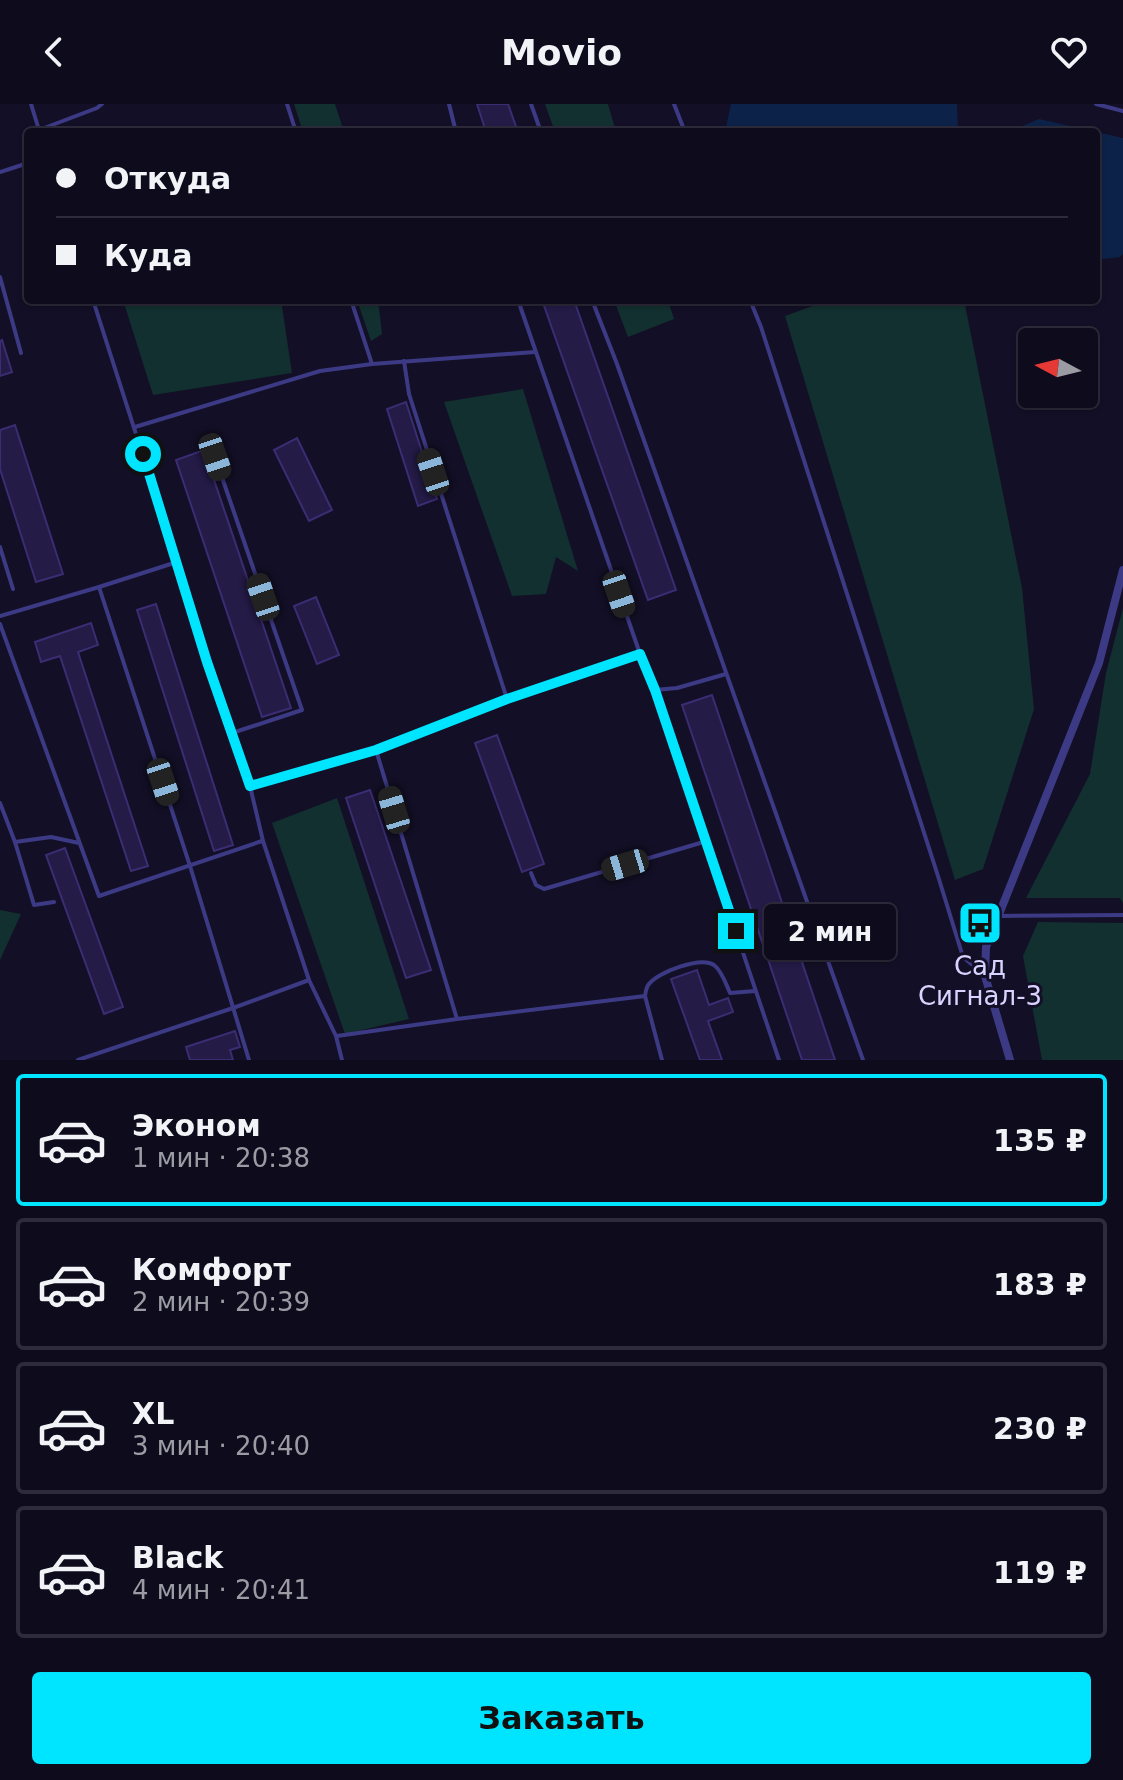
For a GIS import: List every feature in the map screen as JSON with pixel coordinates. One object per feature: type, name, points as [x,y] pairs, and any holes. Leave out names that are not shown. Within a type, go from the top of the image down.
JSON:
[{"type":"street","points":[[1010,1060],[985,976],[986,947],[1099,663],[1123,570]]},
{"type":"lane","points":[[31,104],[38,128]]},
{"type":"lane","points":[[47,128],[102,104]]},
{"type":"lane","points":[[287,104],[295,128]]},
{"type":"lane","points":[[449,104],[455,128]]},
{"type":"lane","points":[[531,104],[540,128]]},
{"type":"lane","points":[[674,104],[683,128]]},
{"type":"lane","points":[[1096,104],[1123,111]]},
{"type":"lane","points":[[0,172],[24,164]]},
{"type":"lane","points":[[0,277],[21,353]]},
{"type":"lane","points":[[94,304],[207,662],[250,786],[263,841],[309,980],[336,1036],[342,1060]]},
{"type":"lane","points":[[352,304],[372,364]]},
{"type":"lane","points":[[519,304],[707,841],[779,1060]]},
{"type":"lane","points":[[594,304],[863,1060]]},
{"type":"lane","points":[[752,304],[963,957],[985,976]]},
{"type":"lane","points":[[134,427],[320,371],[404,361],[535,352]]},
{"type":"lane","points":[[404,361],[409,394],[507,699]]},
{"type":"lane","points":[[215,457],[302,710],[231,734]]},
{"type":"lane","points":[[0,547],[13,589]]},
{"type":"lane","points":[[0,616],[177,562]]},
{"type":"lane","points":[[99,587],[190,866],[249,1060]]},
{"type":"lane","points":[[0,624],[99,896],[263,841]]},
{"type":"lane","points":[[250,786],[376,750],[507,699],[640,654]]},
{"type":"lane","points":[[655,690],[677,688],[726,674]]},
{"type":"lane","points":[[376,750],[457,1019]]},
{"type":"lane","points":[[0,803],[34,905],[54,902]]},
{"type":"lane","points":[[15,842],[51,837],[80,843]]},
{"type":"lane","points":[[531,873],[536,885],[544,889],[707,841]]},
{"type":"lane","points":[[999,916],[1123,915]]},
{"type":"lane","points":[[662,1060],[645,996],[647,985],[660,974],[699,962],[711,963],[718,969],[730,993],[755,991]]},
{"type":"lane","points":[[78,1060],[309,980]]},
{"type":"lane","points":[[336,1036],[645,996]]},
{"type":"green space","points":[[294,104],[335,104],[343,128],[302,128]]},
{"type":"green space","points":[[545,104],[608,104],[615,128],[554,128]]},
{"type":"green space","points":[[124,304],[282,304],[292,373],[153,395]]},
{"type":"green space","points":[[358,304],[378,304],[382,334],[371,341]]},
{"type":"green space","points":[[616,304],[669,304],[674,319],[628,337]]},
{"type":"green space","points":[[818,304],[965,304],[1022,588],[1034,709],[983,869],[955,880],[785,316]]},
{"type":"green space","points":[[523,389],[578,571],[556,557],[546,594],[512,596],[444,402]]},
{"type":"green space","points":[[1123,608],[1123,903],[1120,898],[1026,898],[1090,774],[1106,673]]},
{"type":"green space","points":[[337,798],[409,1019],[345,1034],[272,823]]},
{"type":"green space","points":[[0,910],[21,914],[0,960]]},
{"type":"green space","points":[[1038,922],[1123,923],[1123,1060],[1042,1060],[1023,956]]},
{"type":"water","points":[[731,104],[957,104],[958,128],[726,128]]},
{"type":"water","points":[[1039,119],[1079,128],[1020,128]]},
{"type":"water","points":[[1100,133],[1123,138],[1123,254],[1100,260]]},
{"type":"building","points":[[477,104],[508,104],[517,128],[485,128]]},
{"type":"building","points":[[543,304],[575,304],[676,590],[648,600]]},
{"type":"building","points":[[0,341],[12,372],[0,376]]},
{"type":"building","points":[[406,402],[437,499],[418,506],[387,409]]},
{"type":"building","points":[[15,425],[63,574],[36,582],[0,469],[0,430]]},
{"type":"building","points":[[297,438],[332,510],[309,521],[274,450]]},
{"type":"building","points":[[204,450],[291,708],[262,717],[176,460]]},
{"type":"building","points":[[316,597],[339,655],[317,664],[294,606]]},
{"type":"building","points":[[156,604],[233,845],[214,851],[137,610]]},
{"type":"building","points":[[91,623],[98,645],[78,652],[148,866],[131,871],[60,656],[41,662],[35,642]]},
{"type":"building","points":[[712,695],[835,1060],[802,1060],[682,705]]},
{"type":"building","points":[[497,735],[544,864],[522,872],[475,743]]},
{"type":"building","points":[[370,790],[431,970],[406,978],[346,798]]},
{"type":"building","points":[[65,848],[123,1007],[104,1014],[46,855]]},
{"type":"building","points":[[697,970],[709,1005],[728,998],[733,1012],[708,1021],[722,1060],[700,1060],[671,979]]},
{"type":"building","points":[[235,1031],[240,1047],[230,1050],[233,1060],[190,1060],[186,1047]]},
{"type":"place","name":"Сад Сигнал-3","points":[[980,923]]},
{"type":"route","points":[[143,454],[207,662],[250,786],[376,750],[507,699],[640,654],[736,931]]}]
